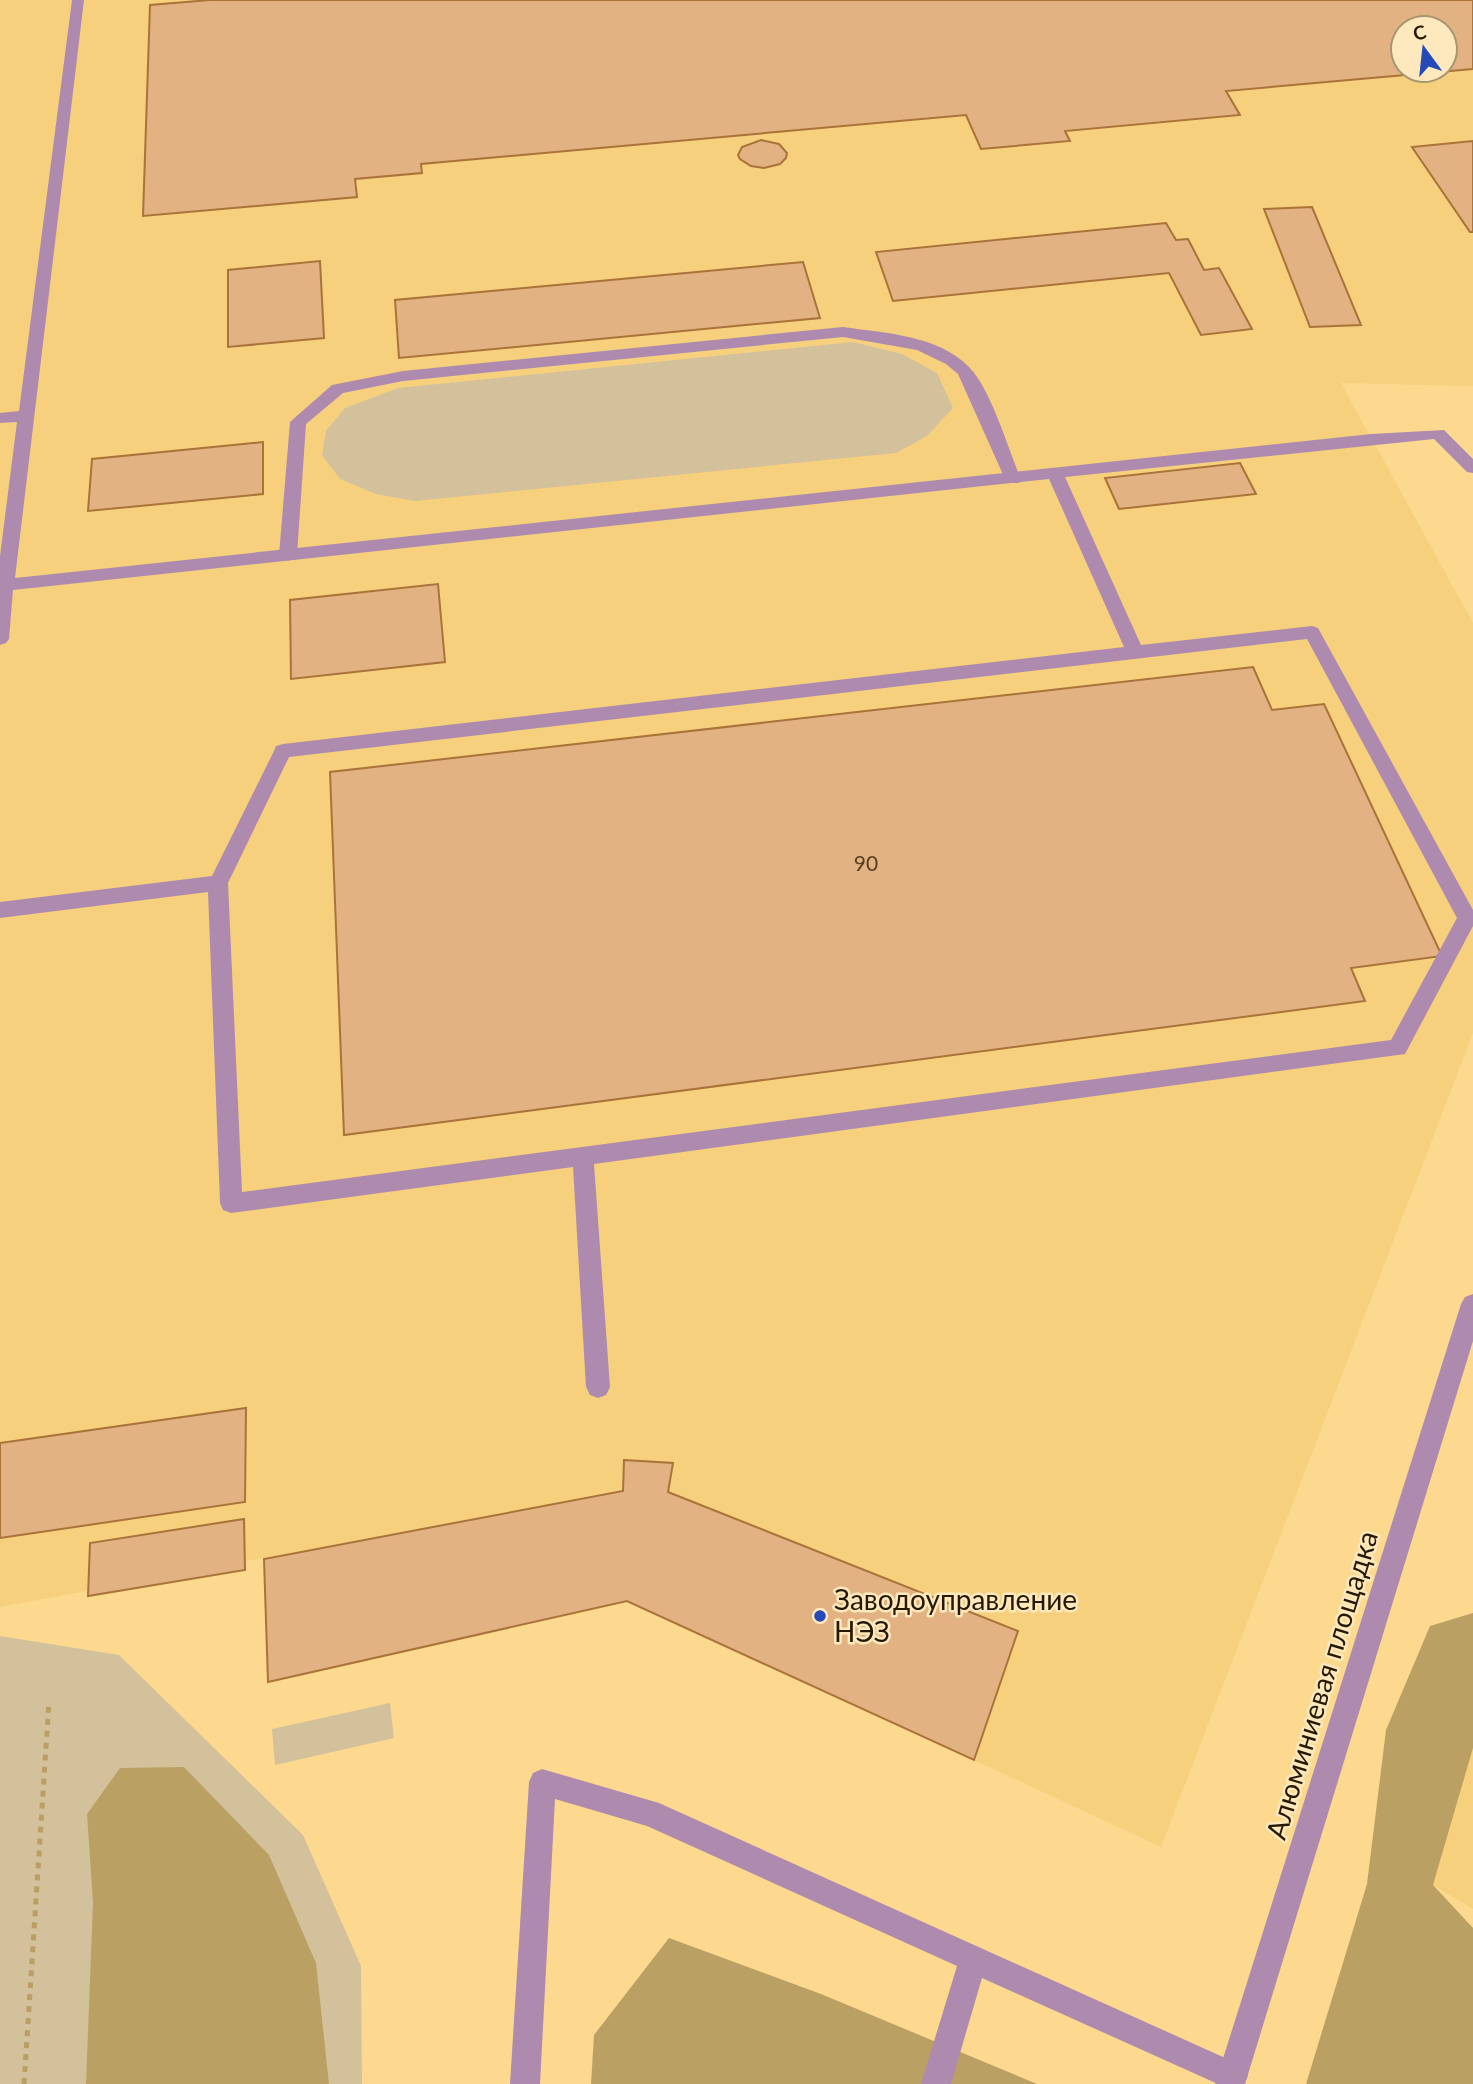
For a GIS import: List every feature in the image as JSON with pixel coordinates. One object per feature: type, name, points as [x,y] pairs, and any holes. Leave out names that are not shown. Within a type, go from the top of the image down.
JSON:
[{"type":"street","points":[[0,639],[2,585],[78,0]]},
{"type":"street","points":[[288,555],[298,422],[338,389],[403,376],[843,332],[900,340],[935,350],[966,372],[1013,479]]},
{"type":"street","points":[[0,418],[25,416]]},
{"type":"street","points":[[2,585],[1371,439],[1438,434],[1473,468]]},
{"type":"street","points":[[1055,474],[1135,653]]},
{"type":"street","points":[[1312,632],[1467,918],[1398,1048],[231,1203],[218,883],[283,751],[1135,653],[1312,632]]},
{"type":"street","points":[[0,910],[218,883]]},
{"type":"street","points":[[583,1157],[598,1387]]},
{"type":"street","name":"Алюминиевая площадка","points":[[1232,2080],[1473,1304]]},
{"type":"street","points":[[525,2084],[542,1782],[649,1813],[974,1958],[1232,2080]]},
{"type":"street","points":[[936,2084],[974,1958]]},
{"type":"path","points":[[24,2084],[49,1701]]},
{"type":"shaded area","points":[[0,0],[1473,0],[1473,386],[1341,383],[1473,623],[1473,1033],[1161,1847],[974,1760],[1017,1631],[668,1492],[672,1464],[624,1460],[623,1491],[0,1607]]},
{"type":"shaded area","points":[[853,342],[902,354],[937,373],[953,408],[927,436],[896,453],[415,501],[376,494],[340,479],[322,455],[326,431],[345,408],[398,388]]},
{"type":"shaded area","points":[[1473,1613],[1473,1748],[1433,1885],[1473,1928],[1473,2084],[1306,2084],[1367,1884],[1386,1730],[1430,1626]]},
{"type":"shaded area","points":[[0,1636],[119,1655],[303,1835],[361,1966],[362,2084],[0,2084]]},
{"type":"shaded area","points":[[390,1703],[394,1738],[275,1765],[272,1729]]},
{"type":"shaded area","points":[[1473,1748],[1473,1909],[1433,1885]]},
{"type":"shaded area","points":[[184,1767],[269,1855],[316,1963],[329,2084],[86,2084],[93,1902],[87,1814],[120,1768]]},
{"type":"shaded area","points":[[669,1938],[821,1994],[1037,2084],[591,2084],[594,2035]]},
{"type":"building","points":[[210,0],[1473,0],[1473,69],[1459,70],[1459,14],[1389,14],[1389,76],[1226,91],[1240,115],[1065,131],[1070,141],[981,149],[966,115],[421,164],[422,173],[355,179],[357,197],[143,216],[150,5]]},
{"type":"building","points":[[761,140],[779,144],[787,153],[786,158],[780,164],[764,168],[751,166],[740,159],[738,155],[742,147]]},
{"type":"building","points":[[1473,141],[1473,232],[1470,232],[1412,147]]},
{"type":"building","points":[[1312,207],[1361,325],[1310,327],[1264,209]]},
{"type":"building","points":[[1166,223],[1176,240],[1188,239],[1204,270],[1219,268],[1252,329],[1201,335],[1169,273],[893,301],[876,252]]},
{"type":"building","points":[[320,261],[324,338],[228,347],[228,270]]},
{"type":"building","points":[[803,262],[820,318],[399,358],[395,300]]},
{"type":"building","points":[[263,442],[263,494],[88,511],[92,459]]},
{"type":"building","points":[[1240,463],[1256,494],[1119,509],[1105,478]]},
{"type":"building","points":[[438,584],[445,662],[291,679],[290,600]]},
{"type":"building","points":[[1253,667],[1272,710],[1324,704],[1442,956],[1351,968],[1365,1001],[344,1135],[330,772]]},
{"type":"building","points":[[246,1408],[245,1502],[0,1538],[0,1443]]},
{"type":"building","name":"Заводоуправление НЭЗ","points":[[624,1460],[673,1463],[668,1492],[1018,1631],[974,1760],[627,1601],[268,1682],[264,1559],[623,1491]]},
{"type":"building","points":[[244,1519],[245,1570],[88,1596],[90,1543]]},
{"type":"place","name":"Заводоуправление НЭЗ","points":[[820,1616]]}]
